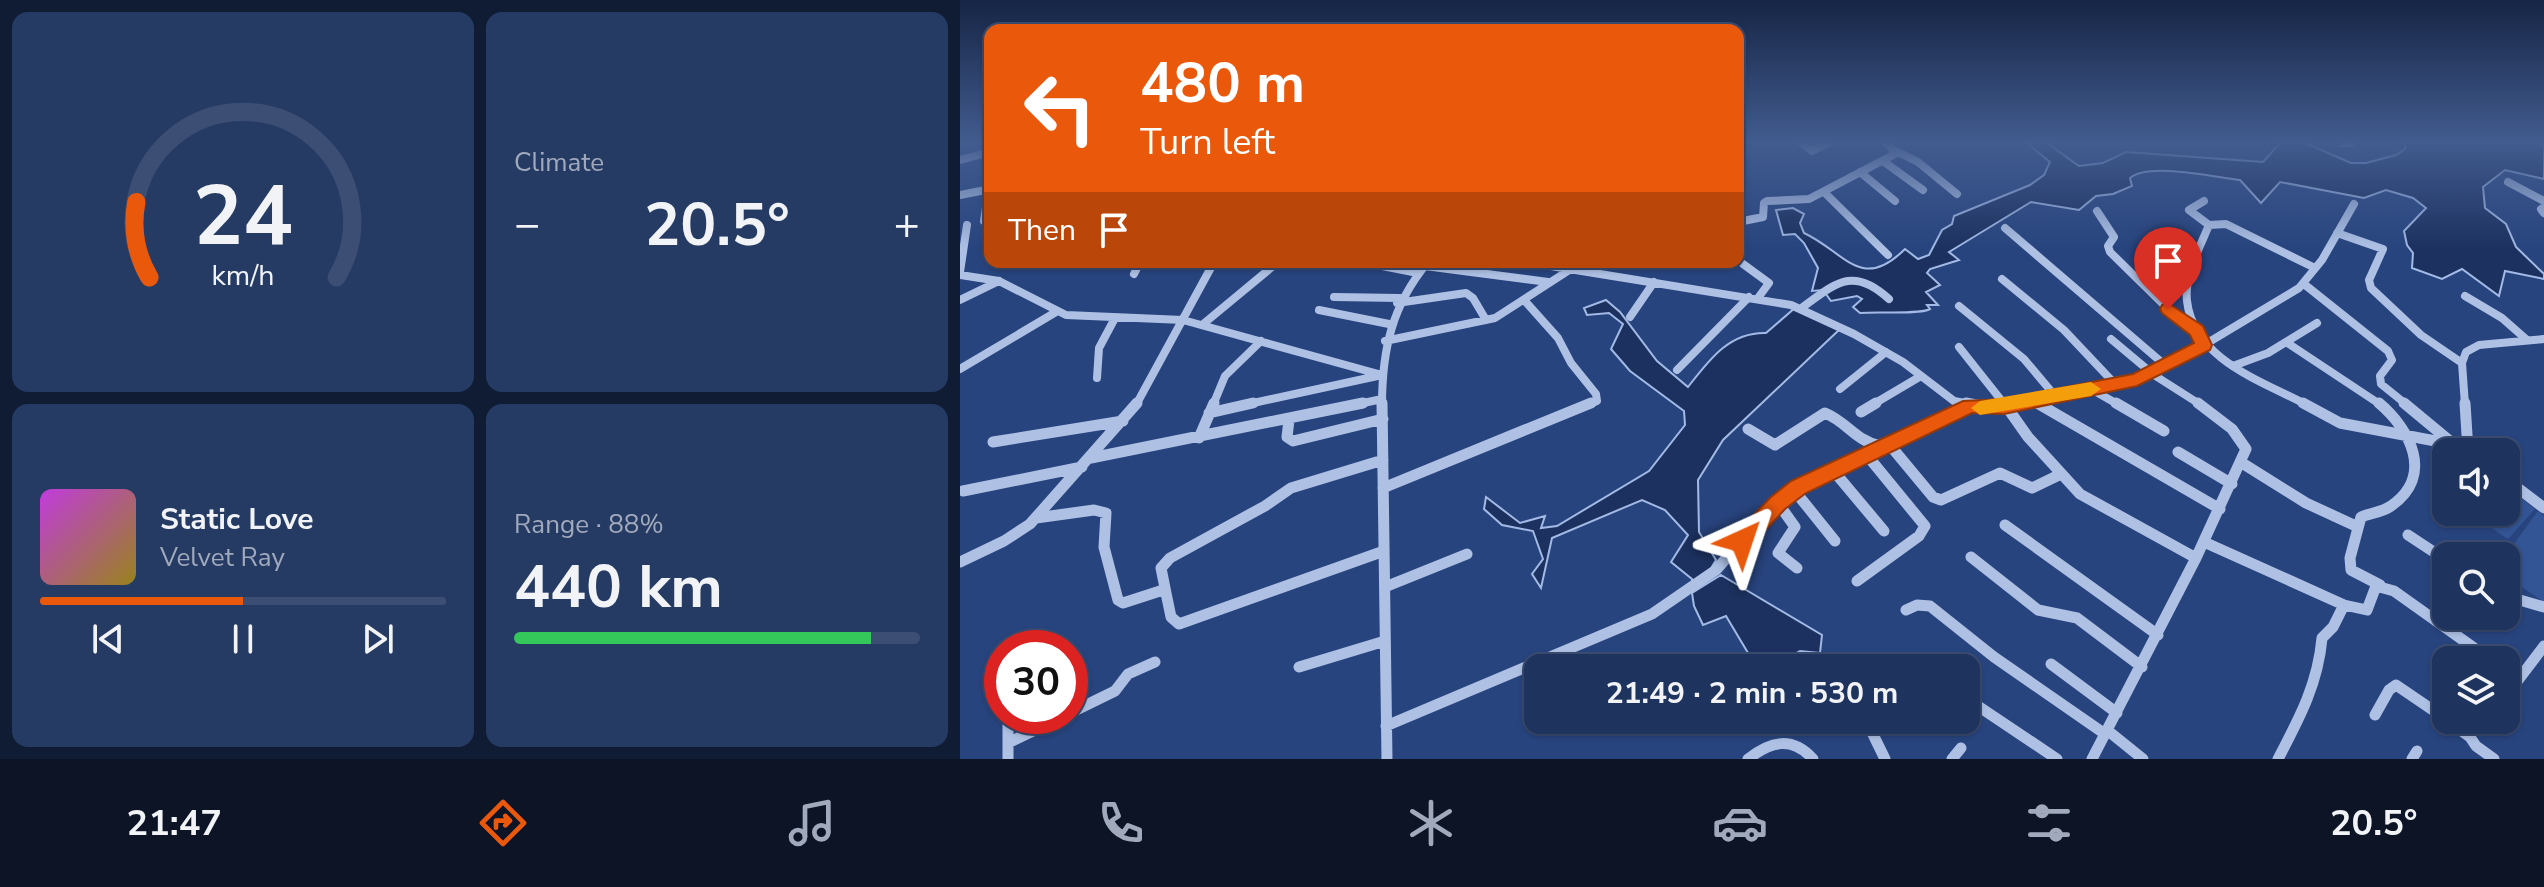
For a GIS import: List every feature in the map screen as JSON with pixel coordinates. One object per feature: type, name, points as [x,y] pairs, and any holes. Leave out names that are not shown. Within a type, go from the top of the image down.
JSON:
[{"type":"street","points":[[1744,221],[1763,217],[1764,203],[1804,200],[1848,178]]},
{"type":"street","points":[[1868,178],[1895,201]]},
{"type":"street","points":[[1907,178],[1923,190]]},
{"type":"street","points":[[1938,178],[1957,194]]},
{"type":"street","points":[[2508,182],[2544,201]]},
{"type":"street","points":[[960,195],[984,190]]},
{"type":"street","points":[[1824,192],[1888,255]]},
{"type":"street","points":[[2204,201],[2189,212],[2209,225],[2219,223],[2229,226],[2315,268]]},
{"type":"street","points":[[1565,268],[1754,297],[1800,309],[1886,352],[1954,401],[1969,406],[2004,407],[2152,374],[2289,296],[2304,284],[2354,204]]},
{"type":"street","points":[[2544,207],[2541,209],[2544,213]]},
{"type":"street","points":[[2097,211],[2114,237],[2108,246],[2110,252],[2171,312],[2196,331]]},
{"type":"street","points":[[984,221],[963,226],[960,273],[999,281],[1056,312],[1183,320],[1382,375]]},
{"type":"street","points":[[2209,225],[2193,263],[2187,301],[2196,331],[2204,345],[2233,366],[2340,423],[2432,441]]},
{"type":"street","points":[[2005,228],[2166,366]]},
{"type":"street","points":[[2337,233],[2383,249],[2369,280],[2371,288],[2421,335],[2462,363]]},
{"type":"street","points":[[1677,370],[1769,283],[1744,265]]},
{"type":"street","points":[[1134,274],[1137,268]]},
{"type":"street","points":[[960,562],[1019,533],[1123,421],[1145,393],[1211,268]]},
{"type":"street","points":[[1202,325],[1271,268]]},
{"type":"street","points":[[1387,759],[1382,375],[1385,341],[1398,300],[1423,268]]},
{"type":"street","points":[[1432,268],[1548,282]]},
{"type":"street","points":[[1385,341],[1486,320],[1509,311],[1571,269]]},
{"type":"street","points":[[1800,309],[1838,283],[1851,278],[1874,284],[1889,299]]},
{"type":"street","points":[[2002,279],[2064,330],[2115,384]]},
{"type":"street","points":[[960,300],[999,281]]},
{"type":"street","points":[[1630,317],[1654,282]]},
{"type":"street","points":[[2304,284],[2388,351],[2392,360],[2380,376],[2381,384],[2446,438]]},
{"type":"street","points":[[1334,297],[1398,300],[1466,293],[1473,298],[1486,320]]},
{"type":"street","points":[[2465,296],[2502,318],[2527,340]]},
{"type":"street","points":[[1383,488],[1597,401],[1596,394],[1571,363],[1558,338],[1524,300]]},
{"type":"street","points":[[1959,306],[2024,359],[2056,397]]},
{"type":"street","points":[[1319,310],[1389,324]]},
{"type":"street","points":[[960,369],[1056,312]]},
{"type":"street","points":[[1097,378],[1099,348],[1115,318]]},
{"type":"street","points":[[2233,366],[2261,357],[2317,323]]},
{"type":"street","points":[[2092,759],[2158,635],[2246,449],[2239,436],[2152,374],[2111,339]]},
{"type":"street","points":[[2468,438],[2462,363],[2466,352],[2479,345],[2544,339]]},
{"type":"street","points":[[1199,438],[1225,376],[1261,341]]},
{"type":"street","points":[[2286,342],[2372,400],[2411,436],[2412,478],[2392,506],[2361,517],[2349,566],[2351,570],[2394,591],[2471,646]]},
{"type":"street","points":[[1959,347],[1989,382],[2004,407],[2086,499],[2196,558]]},
{"type":"street","points":[[1840,389],[1886,352]]},
{"type":"street","points":[[1209,413],[1382,375]]},
{"type":"street","points":[[1861,412],[1921,376]]},
{"type":"street","points":[[2091,389],[2164,431]]},
{"type":"street","points":[[1091,458],[1382,399]]},
{"type":"street","points":[[2033,401],[2220,509]]},
{"type":"street","points":[[1386,726],[1525,670],[1666,606],[1716,570],[1794,490],[1832,469],[1969,406]]},
{"type":"street","points":[[1748,429],[1775,445],[1825,413],[1835,417],[1856,441],[1886,446],[1933,497],[1941,500],[2000,473],[2032,488],[2061,474]]},
{"type":"street","points":[[1289,420],[1287,437],[1293,441],[1383,419]]},
{"type":"street","points":[[993,442],[1123,421]]},
{"type":"street","points":[[2178,452],[2232,484]]},
{"type":"street","points":[[1857,581],[1919,536],[1925,526],[1866,454]]},
{"type":"street","points":[[1383,460],[1291,488],[1265,506],[1170,558],[1161,568],[1171,617],[1175,622],[1183,623],[1279,586],[1384,551]]},
{"type":"street","points":[[2242,463],[2306,503],[2358,527]]},
{"type":"street","points":[[963,491],[1082,467]]},
{"type":"street","points":[[1832,469],[1884,531]]},
{"type":"street","points":[[1794,490],[1835,541]]},
{"type":"street","points":[[2520,490],[2544,508]]},
{"type":"street","points":[[1778,503],[1795,527],[1778,553],[1797,568]]},
{"type":"street","points":[[1036,518],[1094,510],[1106,513],[1104,547],[1118,600],[1123,603],[1160,591],[1166,593]]},
{"type":"street","points":[[2005,525],[2158,635]]},
{"type":"street","points":[[2408,535],[2432,551]]},
{"type":"street","points":[[2204,542],[2344,605],[2365,611],[2376,586],[2380,585]]},
{"type":"street","points":[[1385,587],[1467,554]]},
{"type":"street","points":[[1971,557],[2038,610],[2077,618],[2142,667]]},
{"type":"street","points":[[2520,600],[2544,607]]},
{"type":"street","points":[[1906,610],[1924,604],[1935,608],[1994,657],[2143,759]]},
{"type":"street","points":[[2278,759],[2311,695],[2320,664],[2322,638],[2333,627],[2344,605]]},
{"type":"street","points":[[1299,667],[1385,641]]},
{"type":"street","points":[[2520,677],[2544,646]]},
{"type":"street","points":[[1088,704],[1115,691],[1128,674],[1155,662]]},
{"type":"street","points":[[2051,664],[2117,713]]},
{"type":"street","points":[[2375,715],[2389,690],[2396,685],[2432,710]]},
{"type":"street","points":[[1980,707],[2057,759]]},
{"type":"street","points":[[1008,734],[1008,759]]},
{"type":"street","points":[[1008,743],[1027,734]]},
{"type":"street","points":[[1873,734],[1885,759]]},
{"type":"street","points":[[2466,734],[2494,759]]},
{"type":"street","points":[[1748,759],[1772,742],[1785,741],[1795,743],[1813,759]]},
{"type":"shaded area","points":[[2039,178],[2130,178],[2132,186],[2113,194],[2096,196],[2079,210],[2031,202],[1949,252],[1959,260],[1930,269],[1927,273],[1940,285],[1926,292],[1938,305],[1927,305],[1930,309],[1917,312],[1860,313],[1853,307],[1862,299],[1857,296],[1831,301],[1823,290],[1812,291],[1818,268],[1804,243],[1795,234],[1783,235],[1776,210],[1793,208],[1804,214],[1800,223],[1804,233],[1853,265],[1876,268],[1890,262],[1905,249],[1918,259],[1929,255],[1942,230],[1952,224],[1954,216]]},
{"type":"shaded area","points":[[2229,178],[2494,178],[2483,187],[2485,208],[2506,224],[2516,247],[2544,274],[2544,279],[2505,271],[2499,296],[2462,269],[2442,279],[2412,268],[2413,253],[2407,245],[2404,231],[2426,208],[2413,198],[2386,190],[2364,198],[2280,182],[2261,203],[2240,180]]},
{"type":"shaded area","points":[[1606,300],[1620,312],[1657,361],[1688,387],[1721,350],[1741,337],[1766,333],[1796,307],[1841,328],[1723,440],[1698,480],[1699,532],[1716,560],[1710,570],[1692,584],[1692,579],[1671,562],[1688,535],[1665,510],[1642,500],[1552,538],[1541,588],[1532,574],[1543,559],[1533,531],[1502,525],[1484,509],[1486,497],[1520,523],[1545,516],[1541,528],[1557,526],[1649,471],[1685,425],[1684,411],[1630,371],[1611,349],[1623,324],[1609,313],[1587,315],[1584,308]]},
{"type":"shaded area","points":[[2520,498],[2535,509],[2520,526]]},
{"type":"shaded area","points":[[2538,511],[2544,516],[2544,602],[2520,586],[2520,542],[2515,542]]},
{"type":"shaded area","points":[[2489,526],[2520,526],[2508,539]]},
{"type":"shaded area","points":[[1721,575],[1822,635],[1820,653],[1749,654],[1726,616],[1703,625],[1692,593]]},
{"type":"slow traffic","points":[[1980,408],[2004,407],[2091,389]]},
{"type":"route","points":[[1742,541],[1759,521],[1798,487],[1969,406],[1983,409],[2004,407],[2137,380],[2204,345],[2196,331],[2168,309]]}]
